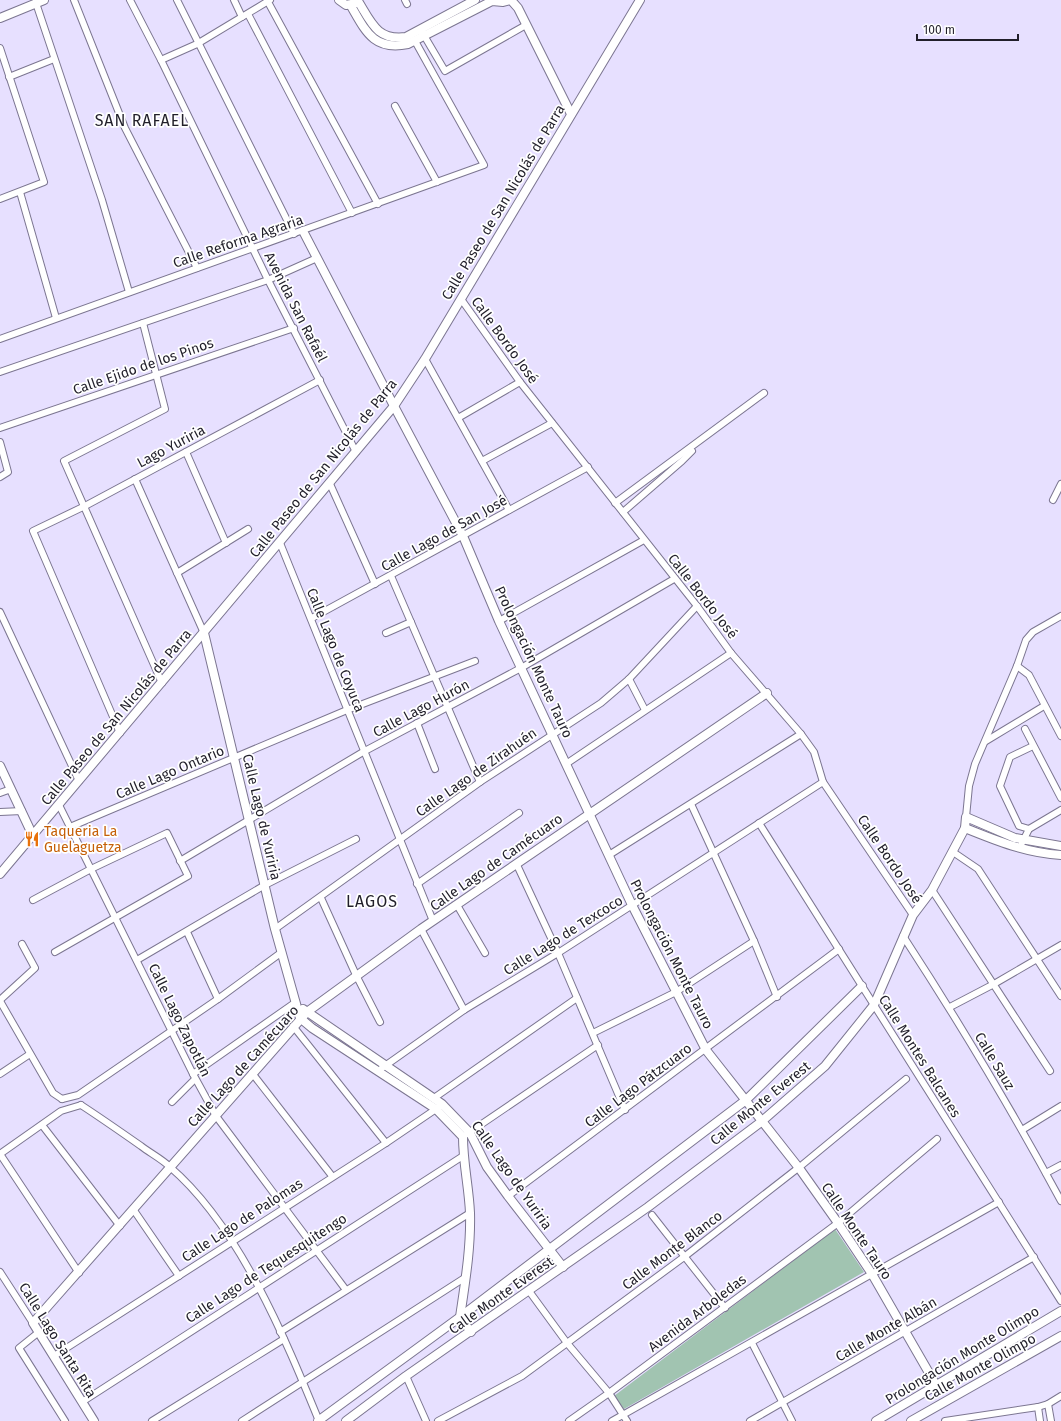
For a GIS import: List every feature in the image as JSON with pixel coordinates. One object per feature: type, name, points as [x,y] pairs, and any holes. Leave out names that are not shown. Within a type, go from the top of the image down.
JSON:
[{"type":"street","points":[[74,0],[125,128],[197,268]]},
{"type":"street","name":"Avenida San Rafaél","points":[[130,0],[162,60],[268,280],[294,328],[356,452]]},
{"type":"street","points":[[176,0],[294,234]]},
{"type":"street","points":[[234,0],[245,15],[352,213]]},
{"type":"street","points":[[339,0],[342,3],[351,6],[369,35],[380,44],[395,47],[408,44],[415,40],[422,32],[475,0]]},
{"type":"street","points":[[351,6],[358,0],[376,29],[383,35],[394,39],[422,32],[491,0],[503,2],[511,0],[518,8],[571,114]]},
{"type":"street","name":"Calle Paseo de San Nicolás de Parra","points":[[0,874],[330,484],[394,406],[425,359],[640,0]]},
{"type":"street","points":[[162,60],[197,44],[269,1],[378,204]]},
{"type":"street","points":[[0,18],[40,2],[54,59],[102,200],[129,292]]},
{"type":"street","points":[[422,32],[445,71],[526,25]]},
{"type":"street","name":"Calle Reforma Agraria","points":[[0,339],[484,165],[415,40]]},
{"type":"street","points":[[0,48],[44,182],[0,199]]},
{"type":"street","points":[[9,77],[54,59]]},
{"type":"street","points":[[395,106],[438,182]]},
{"type":"street","points":[[20,192],[56,318]]},
{"type":"street","name":"Prolongación Monte Tauro","points":[[303,231],[463,536],[499,621],[632,905],[676,992],[706,1050],[746,1100]]},
{"type":"street","points":[[0,372],[268,280],[317,258]]},
{"type":"street","name":"Calle Bordo José","points":[[461,299],[520,382],[697,606],[731,653],[801,734],[814,752],[824,782],[913,915]]},
{"type":"street","points":[[143,323],[165,409],[64,461],[162,683]]},
{"type":"street","name":"Calle Ejido de los Pinos","points":[[0,428],[294,328]]},
{"type":"street","points":[[425,359],[509,510]]},
{"type":"street","name":"Lago Yuriria","points":[[120,733],[33,532],[85,506],[320,380]]},
{"type":"street","points":[[458,418],[520,382]]},
{"type":"street","points":[[615,503],[764,393]]},
{"type":"street","points":[[482,461],[552,423]]},
{"type":"street","points":[[623,512],[682,461],[701,441]]},
{"type":"street","points":[[0,442],[8,472],[0,477]]},
{"type":"street","points":[[186,452],[226,543]]},
{"type":"street","name":"Calle Lago de San José","points":[[312,618],[588,467]]},
{"type":"street","points":[[135,479],[204,633]]},
{"type":"street","points":[[330,484],[376,584]]},
{"type":"street","points":[[1053,500],[1061,484]]},
{"type":"street","points":[[177,573],[248,529]]},
{"type":"street","points":[[499,621],[644,540]]},
{"type":"street","name":"Calle Lago de Coyuca","points":[[280,543],[312,618],[347,710],[433,921]]},
{"type":"street","points":[[391,576],[480,782]]},
{"type":"street","name":"Calle Lago Hurón","points":[[180,861],[364,752],[447,706],[521,668],[674,578]]},
{"type":"street","name":"Calle Lago de Zirahuén","points":[[275,929],[321,898],[480,782],[601,703],[629,679],[697,606]]},
{"type":"street","points":[[0,612],[79,781]]},
{"type":"street","name":"Calle Monte Everest","points":[[346,1421],[406,1376],[648,1207],[761,1122],[825,1066],[874,1005],[913,915],[932,890],[965,828],[969,786],[975,764],[1017,666],[1026,640],[1033,632],[1061,616]]},
{"type":"street","points":[[386,633],[411,622]]},
{"type":"street","name":"Calle Lago de Yuriria","points":[[204,633],[235,757],[275,929],[297,1004],[303,1015],[379,1072],[439,1107]]},
{"type":"street","points":[[566,764],[731,653]]},
{"type":"street","name":"Calle Lago Ontario","points":[[70,827],[347,710],[474,662]]},
{"type":"street","points":[[1017,666],[1029,675],[1061,736]]},
{"type":"street","points":[[629,679],[645,710]]},
{"type":"street","name":"Calle Lago de Camécuaro","points":[[33,1323],[79,1273],[170,1166],[216,1116],[252,1072],[303,1015],[421,929],[517,865],[589,813],[767,693]]},
{"type":"street","points":[[986,740],[1044,706]]},
{"type":"street","points":[[417,723],[435,769]]},
{"type":"street","points":[[1025,729],[1061,798]]},
{"type":"street","points":[[609,855],[801,734]]},
{"type":"street","points":[[1020,849],[1019,826],[1000,786],[1010,757],[1033,746]]},
{"type":"street","points":[[0,766],[33,836]]},
{"type":"street","name":"Calle Lago de Texcoco","points":[[379,1072],[384,1065],[464,1010],[558,953],[824,782]]},
{"type":"street","points":[[0,793],[11,789]]},
{"type":"street","points":[[691,804],[754,941],[777,997]]},
{"type":"street","name":"Calle Lago Zapotlán","points":[[59,805],[194,1076],[216,1116],[346,1290]]},
{"type":"street","points":[[1012,847],[1029,829],[1061,810]]},
{"type":"street","points":[[0,812],[22,812]]},
{"type":"street","points":[[417,884],[519,812]]},
{"type":"street","points":[[966,817],[1019,839],[1061,846]]},
{"type":"street","name":"Calle Montes Balcanes","points":[[759,823],[950,1128],[999,1202],[1061,1301]]},
{"type":"street","points":[[1019,826],[1029,829]]},
{"type":"street","points":[[965,828],[1012,847],[1061,855]]},
{"type":"street","points":[[33,900],[91,869],[167,833],[188,876],[55,952]]},
{"type":"street","points":[[137,960],[265,885],[356,839]]},
{"type":"street","points":[[953,852],[978,869],[1061,996]]},
{"type":"street","points":[[517,865],[558,953],[625,1110]]},
{"type":"street","points":[[932,890],[1050,1071]]},
{"type":"street","points":[[321,898],[356,975],[380,1022]]},
{"type":"street","points":[[457,905],[485,953]]},
{"type":"street","points":[[421,929],[464,1010]]},
{"type":"street","points":[[187,932],[218,999]]},
{"type":"street","name":"Calle Sauz","points":[[903,936],[950,1007],[1022,1130],[1061,1201]]},
{"type":"street","points":[[593,1033],[676,992],[754,941]]},
{"type":"street","points":[[22,944],[35,968],[0,1001],[53,1094],[62,1099],[78,1095],[218,999],[282,952]]},
{"type":"street","points":[[950,1007],[1037,960],[1061,945]]},
{"type":"street","name":"Calle Lago Pátzcuaro","points":[[508,1196],[706,1050],[839,949]]},
{"type":"street","name":"Calle Monte Everest","points":[[319,1421],[460,1317],[746,1100],[862,986]]},
{"type":"street","points":[[434,1098],[577,998]]},
{"type":"street","points":[[172,1102],[194,1076],[297,1004]]},
{"type":"street","name":"Calle Lago de Yuriria","points":[[303,1015],[434,1098],[439,1107],[466,1135],[508,1196],[563,1267]]},
{"type":"street","points":[[293,1026],[386,1142]]},
{"type":"street","points":[[471,1332],[460,1317],[466,1277],[470,1213],[463,1156],[466,1135],[598,1045]]},
{"type":"street","points":[[0,1074],[30,1054]]},
{"type":"street","points":[[252,1072],[332,1176]]},
{"type":"street","name":"Calle Monte Blanco","points":[[438,1421],[522,1376],[684,1257],[799,1168],[906,1079]]},
{"type":"street","points":[[78,1095],[81,1105],[170,1166],[202,1200],[232,1242],[258,1287],[284,1339],[319,1421]]},
{"type":"street","points":[[61,1111],[62,1099]]},
{"type":"street","name":"Calle Monte Tauro","points":[[746,1100],[761,1122],[799,1168],[838,1223],[872,1274],[936,1385]]},
{"type":"street","points":[[79,1273],[0,1154],[61,1111],[81,1105]]},
{"type":"street","points":[[1022,1130],[1061,1106]]},
{"type":"street","name":"Calle Lago de Palomas","points":[[54,1356],[439,1107]]},
{"type":"street","points":[[42,1125],[120,1226]]},
{"type":"street","name":"Avenida Arboledas","points":[[569,1421],[725,1308],[838,1223],[937,1139]]},
{"type":"street","name":"Calle Lago de Tequesquitengo","points":[[82,1402],[463,1156]]},
{"type":"street","points":[[1046,1173],[1061,1165]]},
{"type":"street","points":[[612,1421],[999,1202]]},
{"type":"street","points":[[133,1210],[179,1276]]},
{"type":"street","points":[[280,1332],[470,1213]]},
{"type":"street","points":[[652,1215],[725,1308]]},
{"type":"street","name":"Calle Monte Albán","points":[[750,1421],[1034,1257]]},
{"type":"street","name":"Calle Lago Santa Rita","points":[[0,1272],[94,1421]]},
{"type":"street","points":[[242,1421],[466,1277]]},
{"type":"street","points":[[529,1291],[567,1343],[609,1393],[624,1414],[627,1421]]},
{"type":"street","name":"Prolongación Monte Olimpo","points":[[876,1421],[1061,1312]]},
{"type":"street","points":[[39,1332],[19,1348],[65,1421]]},
{"type":"street","name":"Calle Monte Olimpo","points":[[911,1421],[921,1418],[1061,1336]]},
{"type":"street","points":[[152,1421],[284,1339]]},
{"type":"street","points":[[752,1343],[792,1421]]},
{"type":"street","points":[[406,1376],[426,1421]]},
{"type":"street","points":[[945,1421],[1038,1407],[1048,1404],[1061,1396]]},
{"type":"street","points":[[1048,1404],[1051,1421]]},
{"type":"street","points":[[1038,1407],[1040,1421]]},
{"type":"green space","points":[[835,1229],[864,1272],[624,1409],[614,1396]]},
{"type":"place","name":"Taqueria La Guelaguetza","points":[[32,839]]},
{"type":"district","name":"SAN RAFAEL","points":[[142,120]]},
{"type":"district","name":"LAGOS","points":[[372,901]]}]
